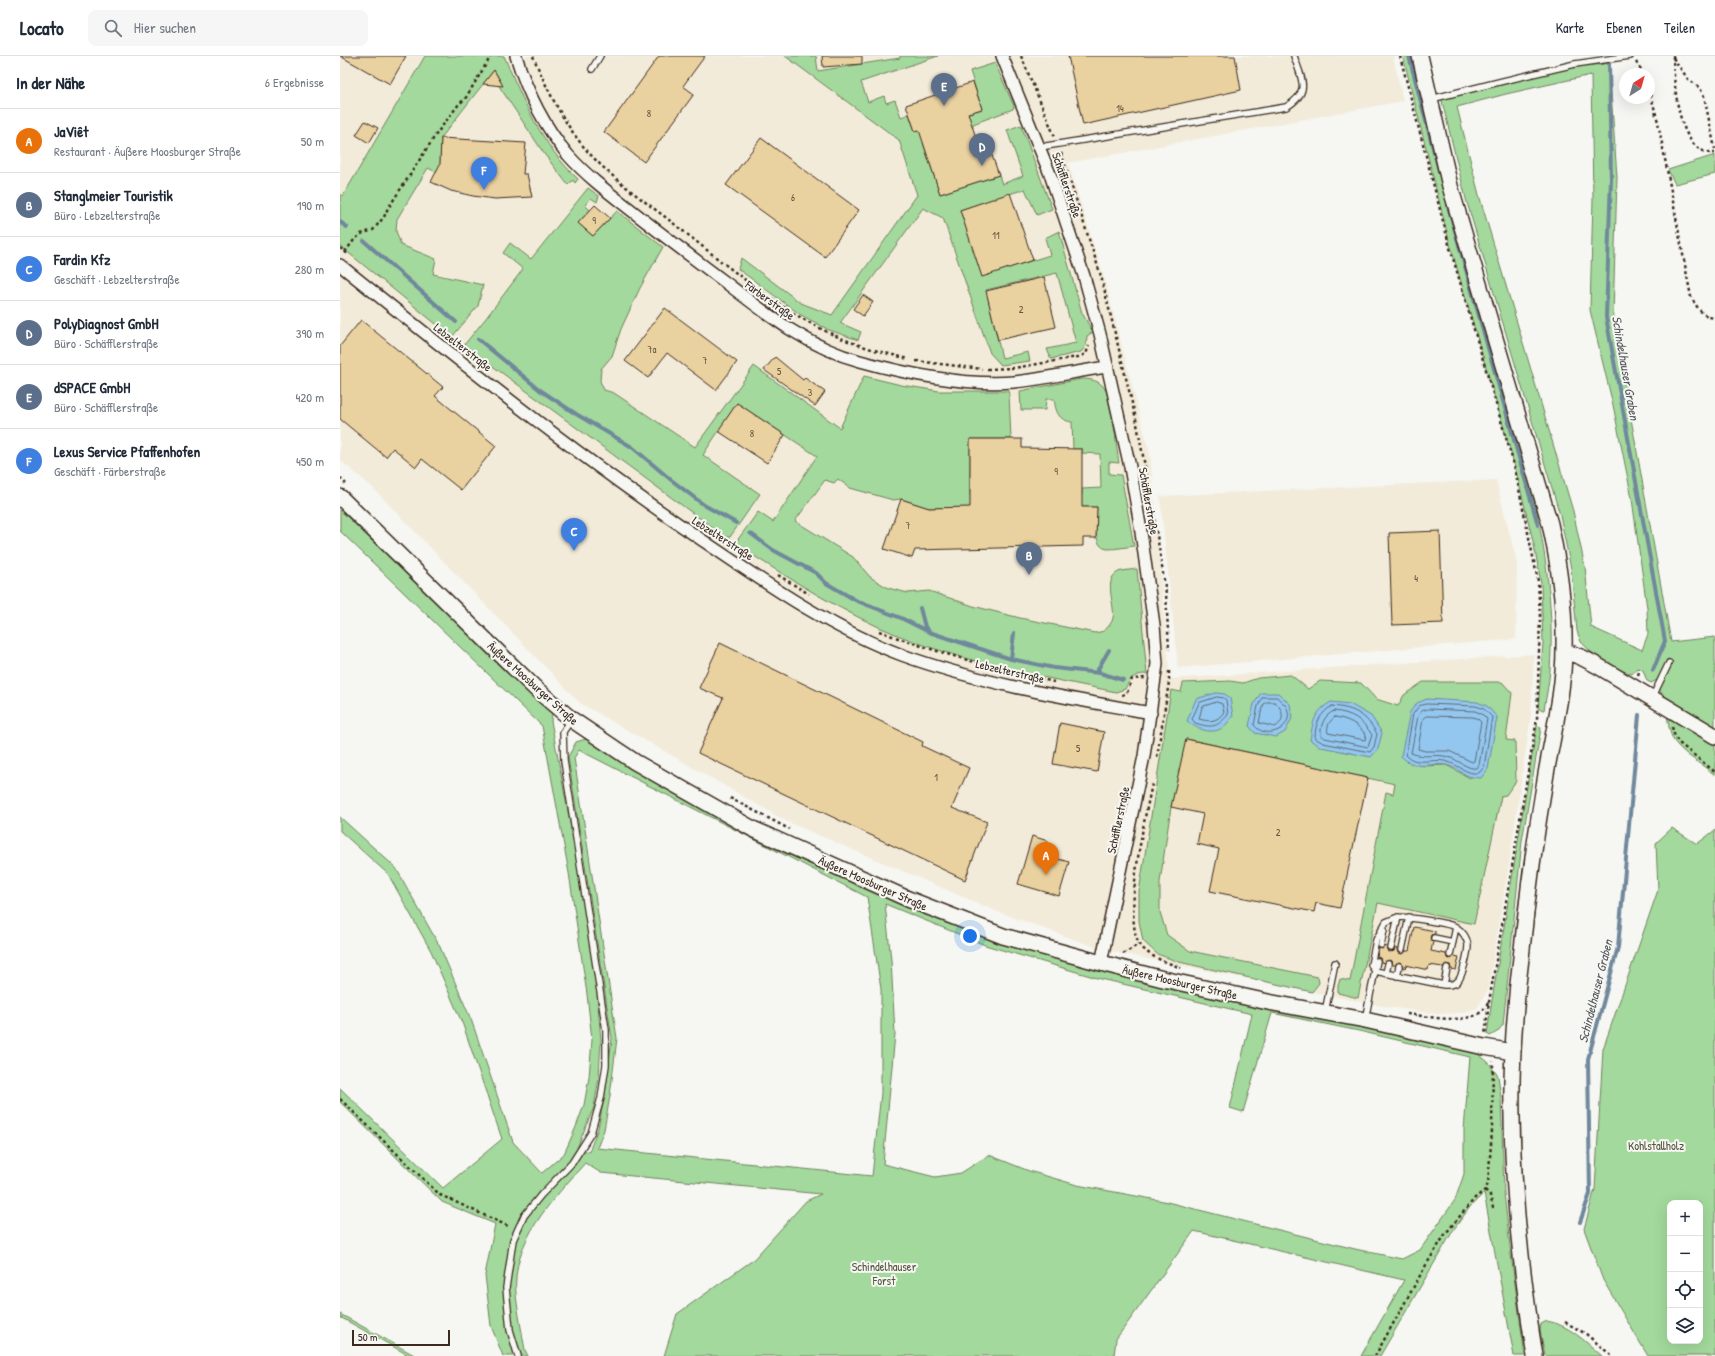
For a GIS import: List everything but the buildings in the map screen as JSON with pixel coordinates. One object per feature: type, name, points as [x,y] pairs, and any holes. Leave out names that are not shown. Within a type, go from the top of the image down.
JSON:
[{"type":"street","name":"Färberstraße","points":[[516,56],[522,77],[542,119],[578,166],[672,243],[773,319],[792,331],[839,354],[859,361],[932,376],[966,381],[991,383],[1014,382],[1045,378],[1108,366]]},
{"type":"street","name":"Schäfflerstraße","points":[[1002,56],[1040,147],[1064,216],[1100,334],[1120,418],[1140,525],[1154,625],[1157,664],[1151,712],[1144,756],[1102,957]]},
{"type":"street","points":[[1420,56],[1450,186],[1550,524],[1560,577],[1564,651],[1559,696],[1533,852],[1521,952],[1514,1052],[1512,1117],[1515,1182],[1527,1308],[1535,1356]]},
{"type":"street","name":"Lebzelterstraße","points":[[340,265],[454,357],[634,494],[722,554],[810,610],[900,654],[955,672],[1014,687],[1151,712]]},
{"type":"street","name":"Äußere Moosburger Straße","points":[[340,497],[519,673],[571,719],[634,762],[753,828],[908,899],[1003,936],[1102,957],[1268,1002],[1365,1020],[1489,1048],[1514,1052]]},
{"type":"street","points":[[1564,651],[1587,660],[1715,736]]},
{"type":"lane","points":[[592,69],[600,56]]},
{"type":"lane","points":[[1040,147],[1286,107],[1299,97],[1303,89],[1301,74],[1294,56]]},
{"type":"lane","points":[[1430,99],[1502,80],[1575,64],[1630,56]]},
{"type":"lane","points":[[1652,698],[1669,663]]},
{"type":"lane","points":[[518,1356],[510,1330],[506,1288],[513,1240],[524,1216],[541,1195],[572,1164],[591,1133],[601,1098],[606,1065],[606,1030],[564,761],[563,732],[571,719]]},
{"type":"lane","points":[[1391,948],[1398,917]]},
{"type":"lane","points":[[1398,917],[1409,917],[1456,927],[1465,936],[1468,946],[1462,974],[1458,982],[1452,985],[1444,985],[1397,976],[1375,971],[1370,965],[1376,940],[1386,922],[1398,917]]},
{"type":"lane","points":[[1402,950],[1409,917]]},
{"type":"lane","points":[[1381,945],[1386,922]]},
{"type":"lane","points":[[1450,955],[1456,927]]},
{"type":"lane","points":[[1406,932],[1413,933]]},
{"type":"lane","points":[[1434,938],[1453,942]]},
{"type":"lane","points":[[1365,1020],[1377,961]]},
{"type":"lane","points":[[1325,1012],[1335,963]]},
{"type":"lane","points":[[1386,973],[1388,964]]},
{"type":"lane","points":[[1397,976],[1399,966]]},
{"type":"lane","points":[[1444,985],[1447,968]]},
{"type":"path","points":[[345,252],[354,240],[361,234],[373,230],[384,217],[387,210],[437,134],[464,99],[491,56]]},
{"type":"path","points":[[534,56],[555,103],[582,144],[605,169],[758,289],[793,313],[824,331],[864,346],[911,360],[986,370],[1014,368],[1083,356],[1089,350],[1090,339],[1100,334],[1115,330]]},
{"type":"path","points":[[1021,56],[1058,143],[1102,276],[1136,419],[1152,503],[1166,593],[1169,653]]},
{"type":"path","points":[[1375,1356],[1426,1265],[1446,1233],[1475,1198],[1485,1190],[1488,1184],[1492,1131],[1489,1002],[1537,719],[1540,617],[1538,581],[1514,466],[1450,248],[1400,56]]},
{"type":"path","points":[[1630,56],[1639,68]]},
{"type":"path","points":[[1673,57],[1688,79],[1700,88],[1704,96],[1715,149]]},
{"type":"path","points":[[1673,57],[1675,91],[1687,135],[1696,148],[1715,153]]},
{"type":"path","points":[[1653,104],[1658,122],[1691,296],[1698,310],[1708,317],[1715,318]]},
{"type":"path","points":[[340,248],[351,257]]},
{"type":"path","points":[[776,574],[810,594]]},
{"type":"path","points":[[876,630],[919,646],[974,663],[1058,683]]},
{"type":"path","points":[[1156,762],[1169,682],[1169,668]]},
{"type":"path","points":[[1118,696],[1126,693],[1132,679],[1147,678],[1169,682]]},
{"type":"path","points":[[1666,707],[1675,737],[1680,743],[1715,772]]},
{"type":"path","points":[[1152,783],[1141,844],[1132,912],[1134,928],[1139,944],[1159,959],[1184,969]]},
{"type":"path","points":[[725,796],[794,831]]},
{"type":"path","points":[[1102,957],[1122,954],[1139,944]]},
{"type":"path","points":[[1404,1014],[1446,1019],[1462,1018],[1478,1014],[1489,1002]]},
{"type":"path","points":[[340,1099],[440,1195],[518,1230]]},
{"type":"path","points":[[1485,1190],[1490,1196],[1493,1208]]},
{"type":"path","points":[[1565,1322],[1586,1334],[1612,1356]]},
{"type":"shaded area","points":[[340,56],[1393,56],[1403,101],[1068,163],[1105,281],[1150,455],[1170,679],[1534,654],[1531,715],[1509,864],[1488,990],[1477,1008],[1460,1013],[1437,1014],[1382,1006],[1104,950],[996,911],[788,822],[580,703],[371,486],[340,460]]},
{"type":"shaded area","points":[[1496,480],[1517,563],[1516,639],[1178,668],[1160,496]]},
{"type":"green space","points":[[425,56],[504,56],[526,106],[544,137],[565,166],[578,179],[575,183],[573,180],[568,185],[545,155],[499,86],[501,82],[494,70],[441,138],[440,168],[436,172],[428,168],[397,219],[396,231],[401,245],[436,259],[433,274],[483,285],[478,306],[452,337],[340,246],[340,194],[343,196]]},
{"type":"green space","points":[[785,56],[816,56],[818,71],[900,58],[900,56],[938,56],[861,82],[868,102],[884,96],[886,103],[895,100],[901,117],[909,114],[915,131],[982,109],[970,71],[995,63],[1014,106],[1013,109],[973,124],[973,127],[923,143],[940,194],[999,175],[1002,184],[1023,176],[1007,130],[1021,125],[1052,209],[1037,215],[1025,189],[960,210],[982,276],[1050,255],[1045,238],[1059,231],[1082,313],[1093,332],[1087,336],[1086,346],[1081,352],[1051,359],[1047,349],[1076,343],[1057,273],[986,290],[1002,358],[1028,352],[1030,361],[1001,365],[990,353],[943,218],[923,208],[840,323],[861,332],[858,340],[829,330],[801,315],[738,269],[741,258],[801,303],[832,315],[917,195],[899,140]]},
{"type":"green space","points":[[1403,56],[1413,56],[1536,507],[1549,588],[1551,629],[1550,670],[1544,710],[1538,709],[1543,643],[1541,583],[1534,545],[1515,467],[1449,241]]},
{"type":"green space","points":[[1596,62],[1597,65],[1609,63],[1617,177],[1613,318],[1671,642],[1715,637],[1715,729],[1665,697],[1660,691],[1660,687],[1664,680],[1661,676],[1651,683],[1647,681],[1643,670],[1637,668],[1632,674],[1617,669],[1591,652],[1581,642],[1577,631],[1571,569],[1560,515],[1466,199],[1441,97]],"holes":[[[1591,75],[1593,199],[1590,310],[1613,405],[1632,499],[1647,608],[1648,634],[1642,650],[1591,627],[1585,567],[1573,511],[1479,195],[1457,107],[1506,94]]]},
{"type":"green space","points":[[1715,155],[1715,174],[1675,184],[1668,170]]},
{"type":"green space","points":[[588,188],[599,196],[597,202],[591,198],[585,205],[590,210],[578,223],[593,236],[617,211],[663,247],[640,288],[621,329],[612,356],[601,369],[600,381],[604,390],[614,393],[695,447],[754,366],[840,428],[864,376],[901,385],[939,391],[1008,391],[1011,439],[970,439],[970,495],[1082,495],[1082,489],[1101,488],[1100,454],[1082,453],[1082,449],[1073,449],[1072,422],[1067,421],[1058,415],[1054,399],[1046,399],[1045,410],[1021,410],[1020,391],[1081,379],[1098,382],[1103,386],[1108,395],[1110,404],[1119,463],[1109,462],[1109,474],[1121,475],[1134,546],[1108,549],[1099,544],[1096,532],[1097,507],[929,508],[901,499],[893,500],[850,488],[838,479],[834,483],[825,480],[795,521],[853,557],[870,577],[888,588],[908,593],[929,591],[973,606],[1020,618],[1095,633],[1104,631],[1110,625],[1112,620],[1113,612],[1110,585],[1115,574],[1121,571],[1137,569],[1147,674],[1133,677],[1125,689],[1116,692],[979,662],[926,646],[858,617],[797,583],[738,546],[736,542],[758,512],[773,522],[817,456],[737,403],[703,455],[760,494],[730,537],[725,537],[464,345],[523,269],[503,253],[510,243],[531,259]]},
{"type":"green space","name":"Schindelhauser Forst","points":[[340,510],[552,714],[551,721],[579,871],[597,993],[601,1040],[599,1078],[594,1107],[577,1148],[589,1152],[598,1128],[605,1095],[612,1038],[568,757],[576,742],[586,739],[688,800],[991,936],[1118,976],[1259,1007],[1454,1046],[1478,1054],[1488,1062],[1498,1076],[1501,1097],[1504,1193],[1525,1356],[1514,1356],[1484,1193],[1470,1207],[1454,1229],[1380,1356],[1361,1356],[1404,1280],[1194,1231],[1116,1339],[1114,1356],[664,1356],[677,1314],[753,1260],[806,1201],[821,1194],[601,1173],[585,1163],[547,1207],[527,1239],[520,1257],[516,1275],[516,1295],[525,1350],[528,1356],[503,1356],[491,1326],[485,1275],[495,1224],[442,1202],[340,1102],[340,1088],[443,1188],[502,1139],[463,1025],[431,951],[388,874],[340,831],[340,817],[396,868],[440,947],[472,1022],[513,1142],[542,1173],[564,1154],[576,1127],[584,1105],[589,1077],[592,1040],[587,994],[569,873],[542,726],[340,531]],"holes":[[[579,750],[867,897],[881,989],[881,1093],[872,1176],[597,1148],[604,1130],[617,1038],[574,758]],[[885,904],[985,945],[1097,978],[1252,1014],[1230,1108],[1243,1112],[1272,1013],[1359,1031],[1470,1057],[1464,1130],[1464,1174],[1455,1200],[1420,1250],[1402,1259],[1355,1249],[1163,1201],[1077,1185],[1029,1171],[989,1155],[961,1173],[935,1177],[883,1164],[895,1034],[891,960]]]},
{"type":"green space","points":[[1291,675],[1308,689],[1320,681],[1361,683],[1376,699],[1398,706],[1404,695],[1423,682],[1502,682],[1512,693],[1506,740],[1515,741],[1516,781],[1506,795],[1501,796],[1474,924],[1378,903],[1358,998],[1338,993],[1338,986],[1340,979],[1350,981],[1386,792],[1393,794],[1395,784],[1187,739],[1171,807],[1160,882],[1160,912],[1167,935],[1190,951],[1318,977],[1319,983],[1312,992],[1179,962],[1157,954],[1143,941],[1139,921],[1139,892],[1171,690],[1181,692],[1183,683],[1230,681],[1243,683],[1258,678]],"holes":[[[1497,717],[1470,778],[1446,765],[1424,766],[1407,762]]]},
{"type":"green space","points":[[1666,707],[1715,743],[1715,775],[1688,755],[1674,741],[1669,729]]},
{"type":"green space","points":[[1537,725],[1541,728],[1522,841],[1503,1025],[1497,1032],[1490,1036],[1487,1034],[1492,1000]]},
{"type":"green space","name":"Kohlstallholz","points":[[1672,828],[1697,844],[1715,830],[1715,1356],[1648,1356],[1603,1280],[1584,1229],[1595,1189],[1603,1049],[1658,890],[1656,843]]},
{"type":"green space","points":[[340,1314],[416,1356],[410,1356],[340,1317]]},
{"type":"green space","points":[[1547,1321],[1570,1330],[1583,1339],[1602,1356],[1545,1356],[1540,1330],[1541,1324]]},
{"type":"water","points":[[1216,693],[1225,694],[1230,698],[1233,716],[1222,728],[1214,731],[1199,729],[1187,721],[1196,699]]},
{"type":"water","points":[[1261,693],[1278,693],[1290,704],[1292,718],[1285,732],[1276,737],[1255,733],[1249,726],[1254,704]]},
{"type":"water","points":[[1427,699],[1477,702],[1487,706],[1497,717],[1488,769],[1481,778],[1466,775],[1451,766],[1440,764],[1412,764],[1401,756],[1410,712],[1417,703]]},
{"type":"water","points":[[1331,702],[1350,704],[1371,716],[1382,733],[1378,749],[1371,757],[1321,747],[1310,740],[1315,718],[1321,709]]},
{"type":"waterway","points":[[1409,56],[1439,171]]},
{"type":"waterway","name":"Schindelhauser Graben","points":[[1609,63],[1611,179],[1606,317],[1665,641],[1653,670]]},
{"type":"waterway","points":[[1448,206],[1538,525]]},
{"type":"waterway","points":[[340,222],[347,227]]},
{"type":"waterway","points":[[364,241],[456,322]]},
{"type":"waterway","points":[[478,339],[540,390],[576,414],[632,447],[704,505],[736,523]]},
{"type":"waterway","points":[[750,533],[773,550],[816,573],[826,583],[857,601],[901,618],[929,632],[1011,659],[1054,668],[1100,673],[1123,680]]},
{"type":"waterway","points":[[920,608],[925,627],[928,630]]},
{"type":"waterway","points":[[1011,659],[1014,633]]},
{"type":"waterway","points":[[1100,673],[1098,669],[1109,650]]},
{"type":"waterway","name":"Schindelhauser Graben","points":[[1580,1222],[1590,1194],[1588,1059],[1618,947],[1639,715]]},
{"type":"place","name":"dSPACE GmbH","points":[[944,106]]},
{"type":"place","name":"PolyDiagnost GmbH","points":[[982,166]]},
{"type":"place","name":"Lexus Service Pfaffenhofen","points":[[484,190]]},
{"type":"place","name":"Fardin Kfz","points":[[574,551]]},
{"type":"place","name":"Stanglmeier Touristik","points":[[1029,575]]},
{"type":"place","name":"JaViêt","points":[[1046,875]]}]
